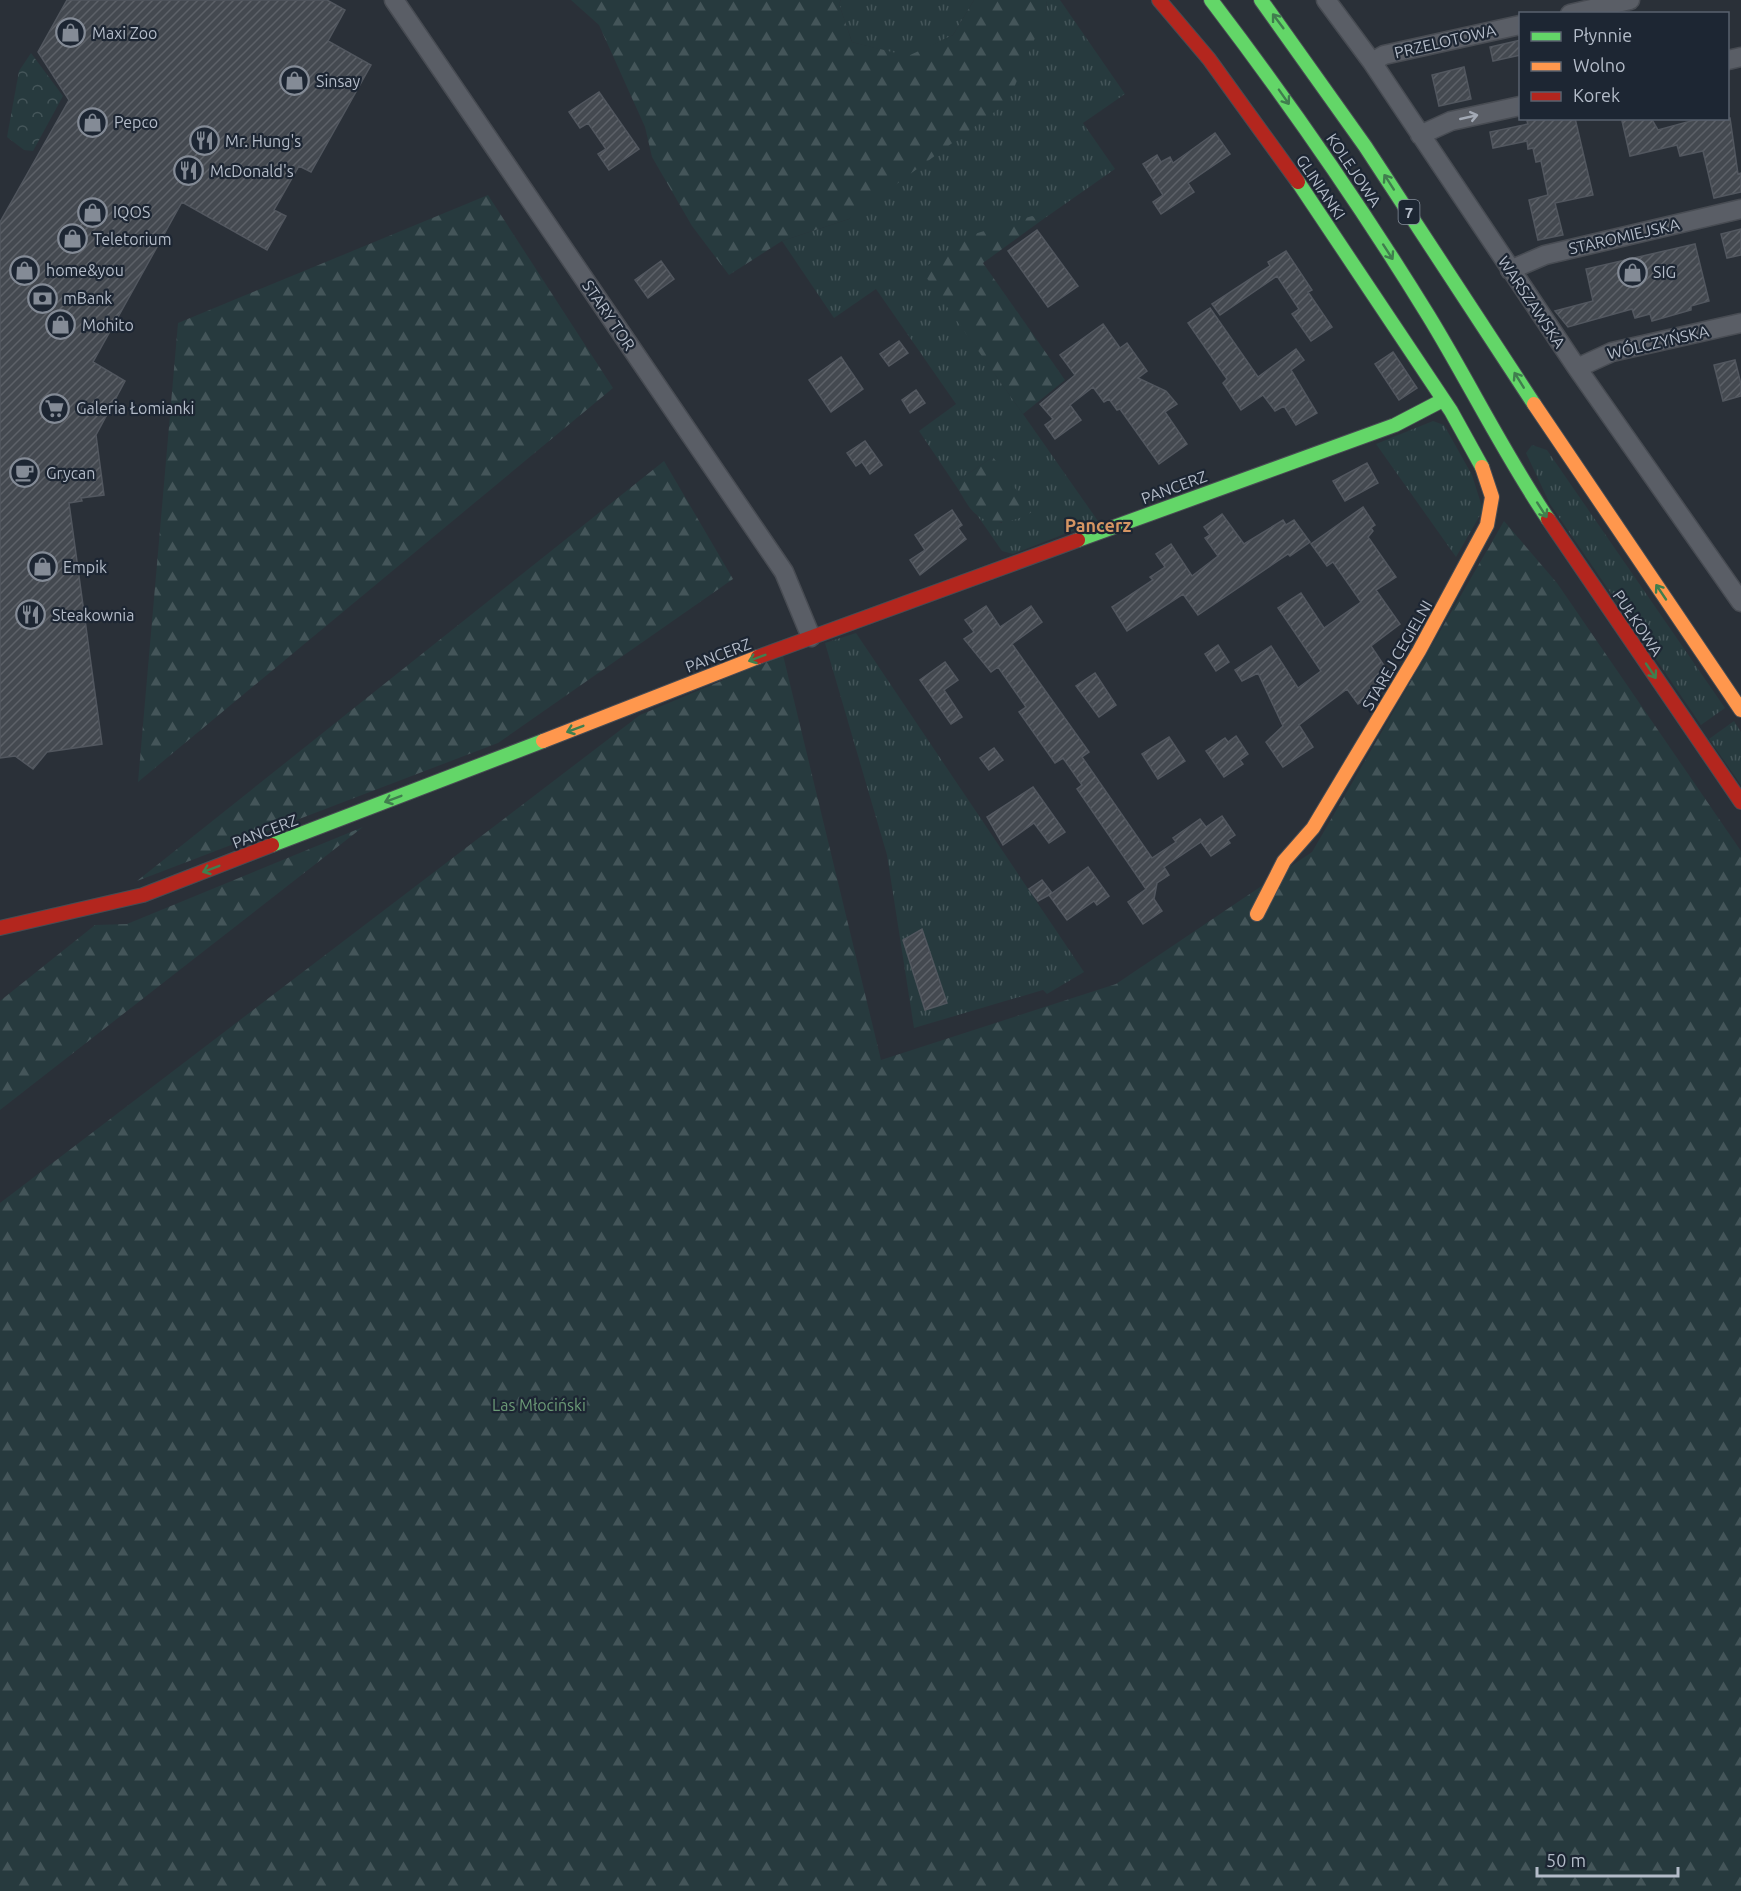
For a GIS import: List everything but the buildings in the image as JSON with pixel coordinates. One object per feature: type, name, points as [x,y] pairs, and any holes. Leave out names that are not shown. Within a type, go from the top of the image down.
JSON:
[{"type":"main road","name":"GLINIANKI","points":[[1159,0],[1209,59],[1267,137],[1443,400]]},
{"type":"main road","name":"KOLEJOWA","points":[[1211,0],[1281,92],[1362,212],[1428,315],[1512,460]]},
{"type":"main road","name":"KOLEJOWA","points":[[1261,0],[1365,146],[1550,429],[1741,710]]},
{"type":"main road","name":"PANCERZ","points":[[0,928],[143,895],[811,637],[1389,427],[1443,400]]},
{"type":"main road","name":"STAREJ CEGIELNI","points":[[1257,914],[1284,861],[1314,828],[1383,714],[1487,525],[1491,497],[1485,474],[1443,400]]},
{"type":"main road","name":"PUŁKOWA","points":[[1512,460],[1562,540],[1741,802]]},
{"type":"street","name":"STARY TOR","points":[[394,0],[784,572],[811,637]]},
{"type":"street","name":"WARSZAWSKA","points":[[1326,0],[1372,62],[1510,270],[1741,602]]},
{"type":"street","points":[[1579,12],[1630,0]]},
{"type":"street","name":"PRZELOTOWA","points":[[1372,62],[1384,55],[1519,25]]},
{"type":"street","points":[[1420,135],[1451,121],[1519,106]]},
{"type":"street","name":"STAROMIEJSKA","points":[[1510,270],[1545,255],[1741,209]]},
{"type":"street","name":"WÓLCZYŃSKA","points":[[1577,368],[1603,355],[1741,323]]},
{"type":"green space","points":[[571,0],[841,0],[839,4],[852,42],[908,56],[953,35],[974,0],[1047,0],[1046,12],[1008,102],[849,219],[782,241],[729,275],[692,226],[652,157],[645,127],[599,25]]},
{"type":"green space","points":[[841,0],[974,0],[953,35],[908,57],[852,42],[839,4]]},
{"type":"green space","points":[[1047,0],[1060,0],[1125,94],[1083,123],[1115,169],[1042,220],[1032,217],[922,270],[1098,521],[1013,554],[1002,551],[977,515],[1002,523],[993,457],[954,483],[919,431],[956,404],[876,289],[834,318],[782,241],[849,219],[1046,12]]},
{"type":"green space","points":[[31,53],[63,96],[33,151],[24,150],[7,137],[19,71]]},
{"type":"green space","points":[[488,195],[613,388],[138,782],[178,323]]},
{"type":"green space","points":[[1032,216],[1042,220],[983,263],[1065,380],[1023,414],[921,270],[968,236]]},
{"type":"green space","points":[[1433,421],[1444,425],[1472,475],[1483,510],[1456,557],[1376,444]]},
{"type":"green space","points":[[1532,445],[1547,450],[1725,708],[1701,725],[1550,504],[1526,453]]},
{"type":"green space","points":[[993,457],[1032,512],[1019,518],[998,522],[984,519],[968,505],[954,483]]},
{"type":"green space","points":[[664,461],[733,579],[498,743],[137,881]]},
{"type":"green space","name":"Las Młociński","points":[[1504,521],[1557,583],[1741,851],[1741,1891],[0,1891],[0,1203],[640,715],[783,655],[881,1060],[1116,984],[1312,852]]},
{"type":"green space","points":[[856,633],[1084,972],[1047,994],[1043,990],[914,1028],[887,855],[825,643]]},
{"type":"green space","points":[[1734,721],[1741,732],[1741,785],[1709,739]]},
{"type":"green space","points":[[363,827],[0,1110],[0,1001],[95,925],[127,924]]},
{"type":"traffic: fast","points":[[1211,0],[1296,115],[1377,234],[1428,315],[1516,469],[1548,519]]},
{"type":"traffic: fast","points":[[1261,0],[1365,146],[1534,404]]},
{"type":"traffic: fast","points":[[1298,182],[1451,411],[1482,467]]},
{"type":"traffic: fast","points":[[1078,540],[1395,425],[1443,400]]},
{"type":"traffic: fast","points":[[272,845],[543,741]]},
{"type":"traffic: slow","points":[[1534,404],[1741,710]]},
{"type":"traffic: slow","points":[[1257,914],[1284,861],[1313,828],[1419,651],[1487,525],[1492,497],[1482,467]]},
{"type":"traffic: slow","points":[[543,741],[758,657]]},
{"type":"traffic: jam","points":[[1159,0],[1209,59],[1298,182]]},
{"type":"traffic: jam","points":[[1548,519],[1741,802]]},
{"type":"traffic: jam","points":[[758,657],[1078,540]]},
{"type":"traffic: jam","points":[[0,928],[143,895],[272,845]]},
{"type":"place","name":"Maxi Zoo","points":[[71,33]]},
{"type":"place","name":"Sinsay","points":[[295,81]]},
{"type":"place","name":"Pepco","points":[[93,122]]},
{"type":"place","name":"Mr. Hung's","points":[[204,141]]},
{"type":"place","name":"McDonald's","points":[[189,171]]},
{"type":"place","name":"IQOS","points":[[92,212]]},
{"type":"place","name":"Teletorium","points":[[72,239]]},
{"type":"place","name":"home&you","points":[[25,270]]},
{"type":"place","name":"SIG","points":[[1632,272]]},
{"type":"place","name":"mBank","points":[[42,298]]},
{"type":"place","name":"Mohito","points":[[61,325]]},
{"type":"place","name":"Galeria Łomianki","points":[[55,408]]},
{"type":"place","name":"Grycan","points":[[25,473]]},
{"type":"place","name":"Empik","points":[[42,567]]},
{"type":"place","name":"Steakownia","points":[[31,615]]},
{"type":"district","name":"Pancerz","points":[[1098,525]]}]
